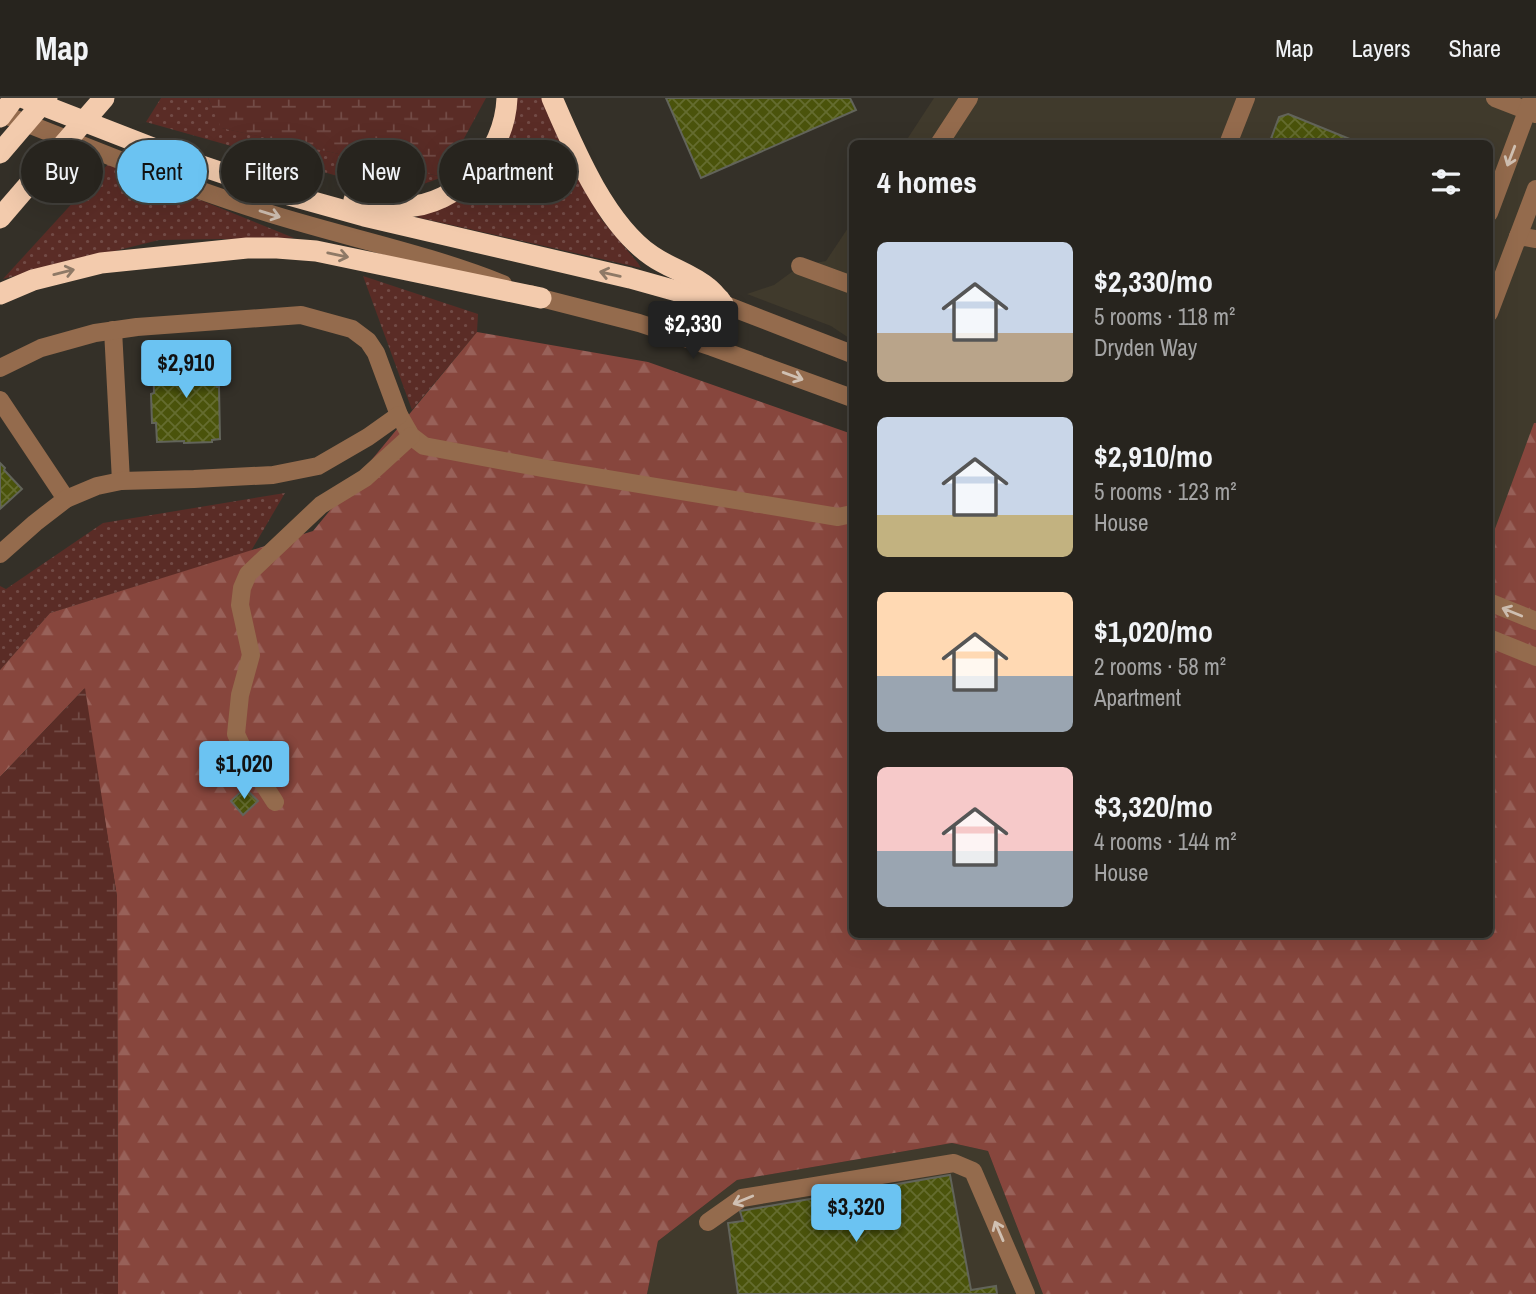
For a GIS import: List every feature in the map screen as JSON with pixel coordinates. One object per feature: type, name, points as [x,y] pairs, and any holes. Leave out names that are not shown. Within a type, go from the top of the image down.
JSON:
[{"type":"highway","points":[[0,115],[14,98]]},
{"type":"highway","points":[[24,98],[221,172]]},
{"type":"highway","points":[[0,153],[47,98]]},
{"type":"highway","points":[[0,218],[104,98]]},
{"type":"highway","points":[[323,195],[404,207],[426,203],[455,190],[473,177],[493,151],[507,110],[508,98]]},
{"type":"highway","points":[[552,98],[584,169],[614,218],[631,238],[652,256],[707,287],[723,304]]},
{"type":"highway","points":[[318,203],[630,278],[723,304]]},
{"type":"highway","points":[[0,294],[33,280],[101,263],[247,248],[277,248],[316,251],[541,298]]},
{"type":"street","points":[[942,140],[969,98]]},
{"type":"street","points":[[1230,140],[1246,98]]},
{"type":"street","points":[[1493,203],[1532,107],[1495,98]]},
{"type":"street","points":[[0,115],[248,207],[475,272],[541,298],[639,323],[712,346],[849,397]]},
{"type":"street","points":[[1493,305],[1527,238],[1536,189]]},
{"type":"street","points":[[800,265],[849,284]]},
{"type":"street","points":[[723,304],[849,353]]},
{"type":"street","points":[[0,368],[41,348],[113,330],[301,315],[352,329],[368,341],[376,353],[399,415],[411,436],[424,446],[838,517],[849,515]]},
{"type":"street","points":[[113,330],[121,481]]},
{"type":"street","points":[[0,400],[66,499]]},
{"type":"street","points":[[0,554],[66,499],[97,486],[121,481],[273,475],[318,466],[399,415]]},
{"type":"street","points":[[275,802],[248,760],[236,734],[240,695],[251,655],[240,605],[242,588],[248,574],[321,505],[365,478],[411,436]]},
{"type":"street","points":[[1493,604],[1536,621]]},
{"type":"street","points":[[1493,640],[1536,657]]},
{"type":"street","points":[[708,1222],[741,1198],[954,1163],[973,1171],[1026,1294]]},
{"type":"shaded area","points":[[934,98],[1536,98],[1536,603],[1493,587],[1493,140],[907,140]]},
{"type":"shaded area","points":[[849,226],[849,338],[831,326],[747,294],[774,285],[800,266],[826,261]]},
{"type":"shaded area","points":[[952,1143],[988,1151],[1043,1294],[647,1294],[658,1241],[737,1180]]},
{"type":"green space","points":[[161,98],[208,98],[222,128],[276,140],[221,140],[221,143],[146,122]]},
{"type":"green space","points":[[208,98],[486,98],[463,140],[439,140],[439,176],[425,173],[425,140],[337,140],[337,154],[323,151],[323,140],[275,140],[221,128]]},
{"type":"green space","points":[[517,98],[543,98],[562,140],[507,140]]},
{"type":"green space","points":[[323,150],[337,153],[337,176],[323,172]]},
{"type":"green space","points":[[109,163],[117,166],[117,203],[207,203],[294,238],[159,240],[3,279],[72,203],[103,203],[103,170]]},
{"type":"green space","points":[[577,172],[602,220],[641,268],[416,217],[449,203],[577,203]]},
{"type":"green space","points":[[425,173],[439,176],[425,183]]},
{"type":"green space","points":[[363,276],[478,314],[477,332],[412,410]]},
{"type":"green space","points":[[477,332],[648,362],[849,433],[849,938],[1493,938],[1493,534],[1536,423],[1536,1294],[1043,1294],[988,1151],[952,1143],[737,1180],[658,1241],[647,1294],[118,1294],[117,897],[84,689],[0,777],[0,670],[50,613],[313,531]]},
{"type":"green space","points":[[285,493],[251,551],[50,613],[0,670],[0,586],[6,589],[103,523]]},
{"type":"green space","points":[[85,688],[117,897],[118,1294],[0,1294],[0,777]]},
{"type":"building","points":[[666,98],[850,98],[856,110],[701,178]]},
{"type":"building","points":[[1288,114],[1352,140],[1270,140],[1279,117]]},
{"type":"building","points":[[210,355],[211,365],[216,365],[219,387],[220,439],[212,442],[157,442],[156,423],[152,423],[153,358],[194,356],[195,366],[199,366],[198,356]]},
{"type":"building","points":[[0,463],[22,489],[0,509]]},
{"type":"building","points":[[245,788],[258,801],[243,815],[231,801]]},
{"type":"building","points":[[950,1175],[971,1290],[996,1286],[997,1294],[738,1294],[728,1223],[743,1221],[740,1211]]}]
